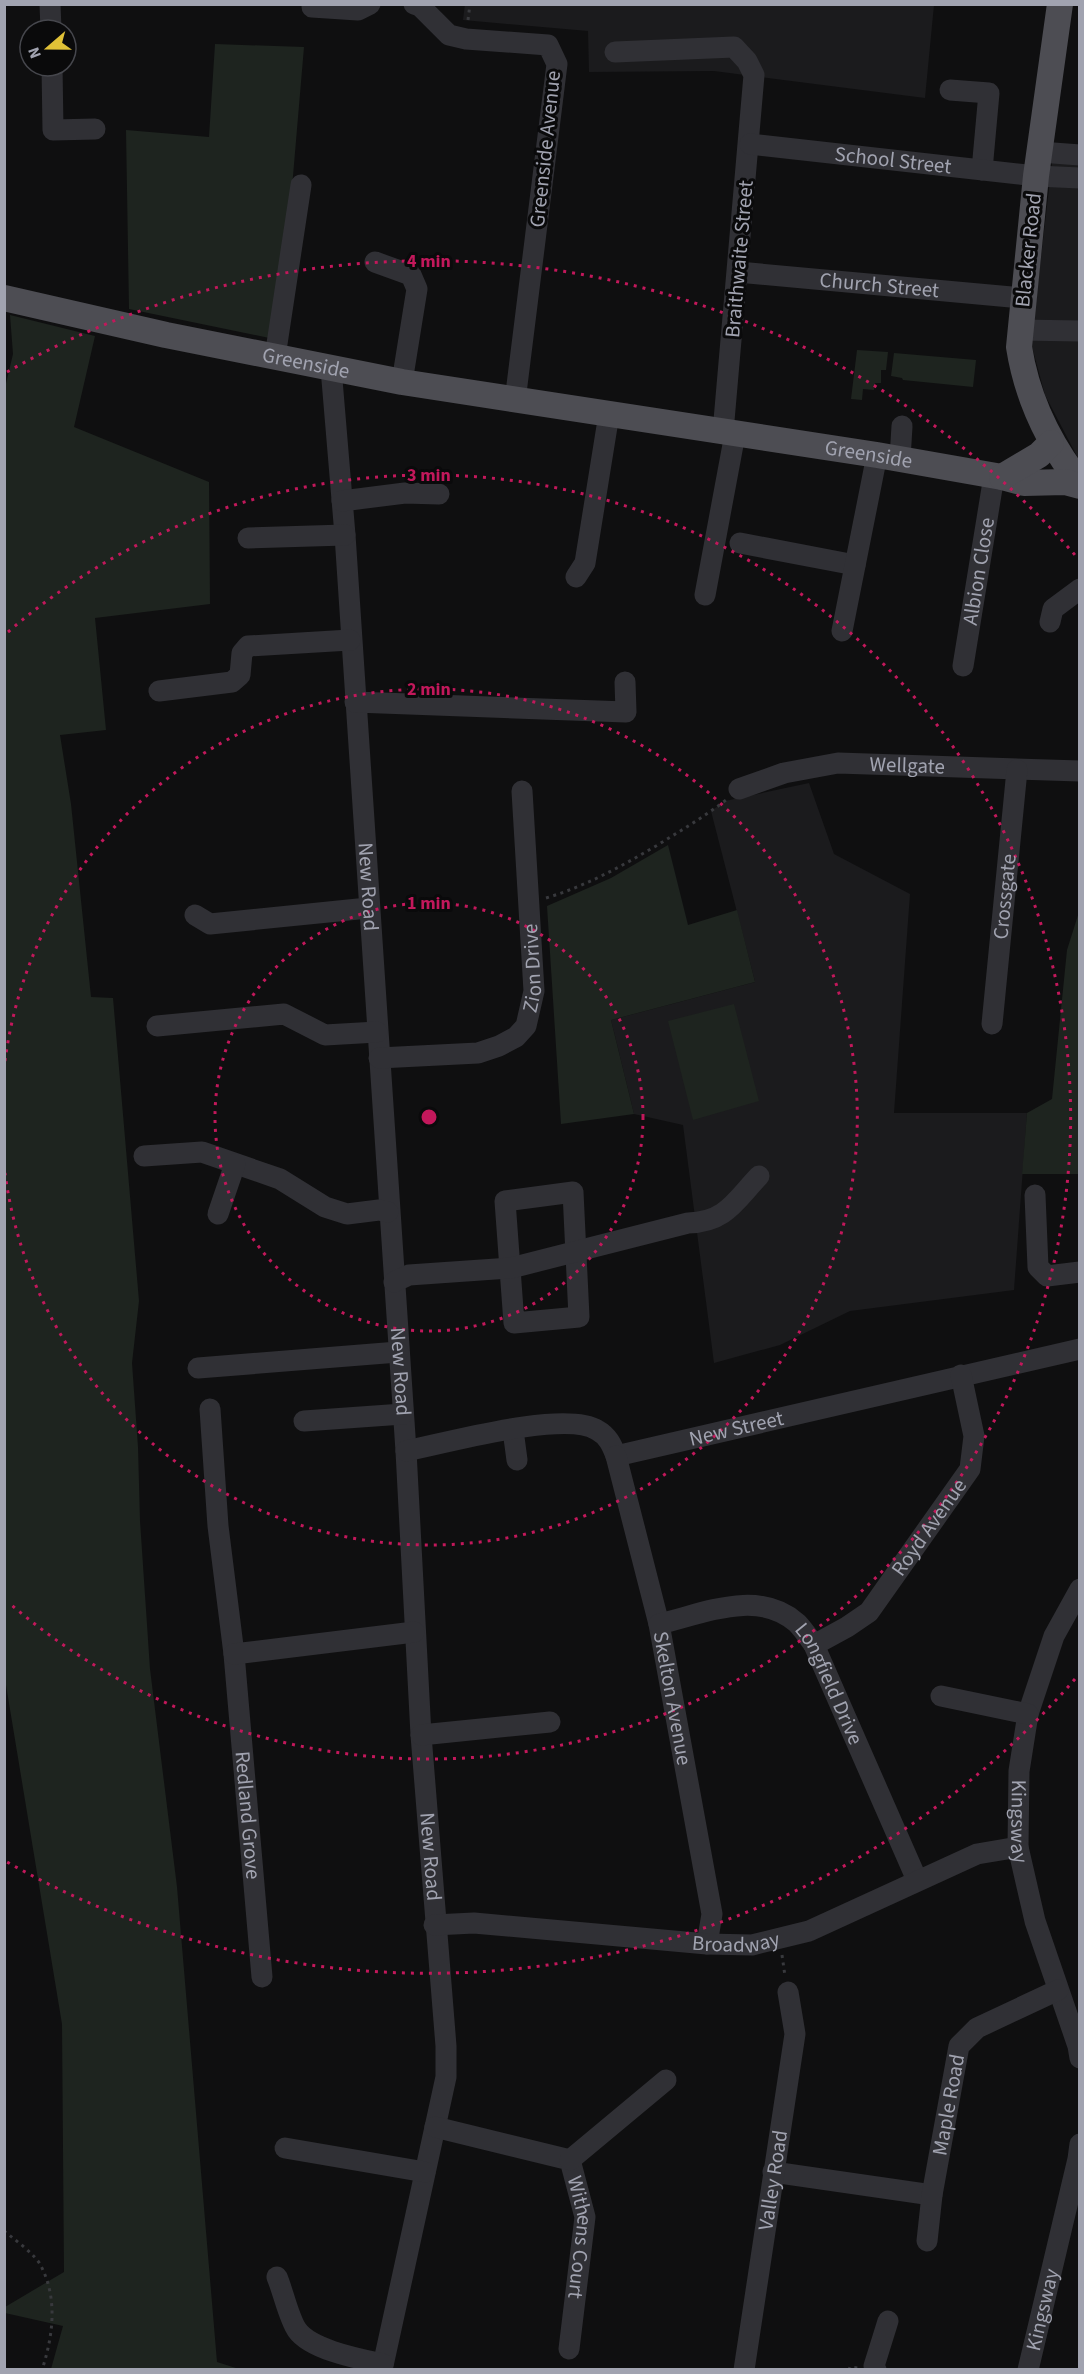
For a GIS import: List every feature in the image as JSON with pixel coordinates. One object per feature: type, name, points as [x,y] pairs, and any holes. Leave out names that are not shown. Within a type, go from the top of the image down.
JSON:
[{"type":"main road","name":"Blacker Road","points":[[1055,5],[1022,298],[1019,346],[1023,373],[1051,443],[1080,484]]},
{"type":"main road","name":"Greenside","points":[[4,298],[166,335],[402,382],[888,457],[998,476],[1024,483],[1080,484]]},
{"type":"main road","points":[[998,476],[1039,455],[1051,443]]},
{"type":"street","points":[[312,7],[358,10],[370,4]]},
{"type":"street","name":"Greenside Avenue","points":[[414,4],[420,6],[448,35],[466,39],[548,45],[557,64],[515,400]]},
{"type":"street","name":"Braithwaite Street","points":[[615,52],[734,47],[747,61],[754,75],[755,87],[738,272],[729,433]]},
{"type":"street","points":[[52,78],[53,130],[95,129]]},
{"type":"street","points":[[950,90],[989,93],[982,170]]},
{"type":"street","name":"School Street","points":[[750,144],[982,170],[1038,164]]},
{"type":"street","points":[[1038,164],[1080,155]]},
{"type":"street","points":[[1038,164],[1080,178]]},
{"type":"street","points":[[275,357],[301,185]]},
{"type":"street","points":[[375,262],[411,275],[417,289],[402,382]]},
{"type":"street","name":"Church Street","points":[[738,272],[1022,298]]},
{"type":"street","points":[[1020,330],[1080,331]]},
{"type":"street","name":"New Road","points":[[331,368],[345,535],[350,640],[380,1058],[434,1925],[446,2046],[446,2077],[383,2367]]},
{"type":"street","points":[[576,577],[585,563],[609,414]]},
{"type":"street","points":[[842,631],[855,565],[888,457],[902,426]]},
{"type":"street","points":[[705,595],[729,433]]},
{"type":"street","name":"Albion Close","points":[[963,666],[998,476]]},
{"type":"street","points":[[342,501],[405,493],[439,494]]},
{"type":"street","points":[[248,538],[345,535]]},
{"type":"street","points":[[740,543],[855,565]]},
{"type":"street","points":[[1050,622],[1053,609],[1080,589]]},
{"type":"street","points":[[159,691],[232,682],[240,675],[242,653],[249,646],[350,640]]},
{"type":"street","points":[[355,702],[627,712],[625,682]]},
{"type":"street","name":"Wellgate","points":[[739,789],[784,773],[838,763],[1080,771]]},
{"type":"street","name":"Crossgate","points":[[992,1024],[1017,770]]},
{"type":"street","name":"Zion Drive","points":[[380,1058],[478,1053],[500,1046],[516,1037],[526,1026],[534,991],[522,791]]},
{"type":"street","points":[[195,915],[210,924],[368,908]]},
{"type":"street","points":[[157,1026],[284,1014],[325,1035],[377,1032]]},
{"type":"street","points":[[144,1156],[202,1152],[280,1179],[325,1207],[347,1214],[379,1210],[388,1212]]},
{"type":"street","points":[[218,1214],[235,1164]]},
{"type":"street","points":[[394,1282],[409,1275],[511,1268],[688,1223],[706,1222],[728,1210],[759,1176]]},
{"type":"street","points":[[573,1192],[577,1250],[579,1317],[514,1323],[506,1201],[573,1192]]},
{"type":"street","points":[[1035,1196],[1038,1267],[1047,1276],[1080,1272]]},
{"type":"street","name":"New Street","points":[[616,1456],[1080,1349]]},
{"type":"street","points":[[198,1368],[398,1352]]},
{"type":"street","name":"Royd Avenue","points":[[814,1645],[847,1627],[868,1612],[970,1469],[974,1436],[962,1375]]},
{"type":"street","name":"Redland Grove","points":[[210,1408],[218,1526],[234,1654],[262,1977]]},
{"type":"street","points":[[304,1421],[403,1414]]},
{"type":"street","points":[[405,1451],[559,1423],[577,1424],[597,1430],[610,1442],[616,1456]]},
{"type":"street","points":[[513,1430],[517,1460]]},
{"type":"street","name":"Skelton Avenue","points":[[616,1456],[659,1624],[712,1914],[707,1944]]},
{"type":"street","name":"Kingsway","points":[[1080,1589],[1054,1636],[1028,1714],[1019,1771],[1018,1846],[1035,1921],[1078,2046],[1080,2058]]},
{"type":"street","name":"Longfield Drive","points":[[659,1624],[738,1605],[754,1604],[777,1610],[798,1624],[814,1645],[917,1880]]},
{"type":"street","points":[[234,1654],[414,1632]]},
{"type":"street","points":[[941,1696],[1028,1714]]},
{"type":"street","points":[[421,1735],[550,1722]]},
{"type":"street","name":"Broadway","points":[[434,1925],[474,1923],[707,1944],[752,1945],[809,1931],[976,1854],[1018,1846]]},
{"type":"street","name":"Maple Road","points":[[927,2241],[932,2196],[959,2046],[977,2028],[1058,1990]]},
{"type":"street","name":"Valley Road","points":[[744,2370],[795,2034],[788,1992]]},
{"type":"street","name":"Withens Court","points":[[570,2160],[666,2080]]},
{"type":"street","name":"Withens Court","points":[[435,2127],[570,2160]]},
{"type":"street","name":"Kingsway","points":[[1028,2370],[1080,2144]]},
{"type":"street","points":[[285,2148],[425,2172]]},
{"type":"street","name":"Withens Court","points":[[569,2349],[585,2217],[570,2160]]},
{"type":"street","points":[[773,2172],[932,2196]]},
{"type":"street","points":[[277,2277],[296,2329],[306,2340],[343,2356],[383,2367]]},
{"type":"street","points":[[876,2370],[874,2366],[888,2321]]},
{"type":"path","points":[[530,902],[571,890],[609,874],[705,817],[739,789]]},
{"type":"path","points":[[779,1939],[788,1992]]},
{"type":"path","points":[[4,2231],[41,2264],[52,2298],[53,2324],[42,2370]]},
{"type":"path","points":[[830,2370],[836,2370]]},
{"type":"shaded area","points":[[465,4],[934,5],[925,98],[714,71],[589,72],[588,31],[463,20]]},
{"type":"shaded area","points":[[215,44],[304,47],[279,340],[129,309],[126,130],[209,137]]},
{"type":"shaded area","points":[[1054,146],[1079,149],[1079,460],[1045,395],[1031,343]]},
{"type":"shaded area","points":[[10,315],[95,336],[74,427],[209,482],[210,604],[95,618],[106,730],[60,735],[71,804],[91,997],[113,998],[139,1301],[132,1363],[150,1669],[177,1887],[217,2362],[239,2369],[51,2369],[63,2326],[5,2313],[5,2307],[64,2272],[62,2024],[4,1673],[4,392],[13,354]]},
{"type":"shaded area","points":[[857,350],[888,352],[886,370],[881,370],[881,383],[875,383],[874,390],[863,389],[862,400],[851,399]]},
{"type":"shaded area","points":[[894,353],[976,360],[973,387],[903,380],[891,376]]},
{"type":"shaded area","points":[[809,783],[834,854],[910,894],[894,1113],[1027,1113],[1014,1290],[850,1311],[780,1345],[714,1363],[683,1125],[634,1114],[611,1020],[755,982],[711,811],[725,801]]},
{"type":"shaded area","points":[[668,845],[688,925],[737,910],[755,982],[611,1020],[634,1114],[561,1124],[547,906],[611,878]]},
{"type":"shaded area","points":[[1079,912],[1079,1174],[1022,1174],[1027,1113],[1052,1099],[1067,950]]},
{"type":"shaded area","points":[[734,1004],[759,1101],[693,1120],[668,1021]]}]
